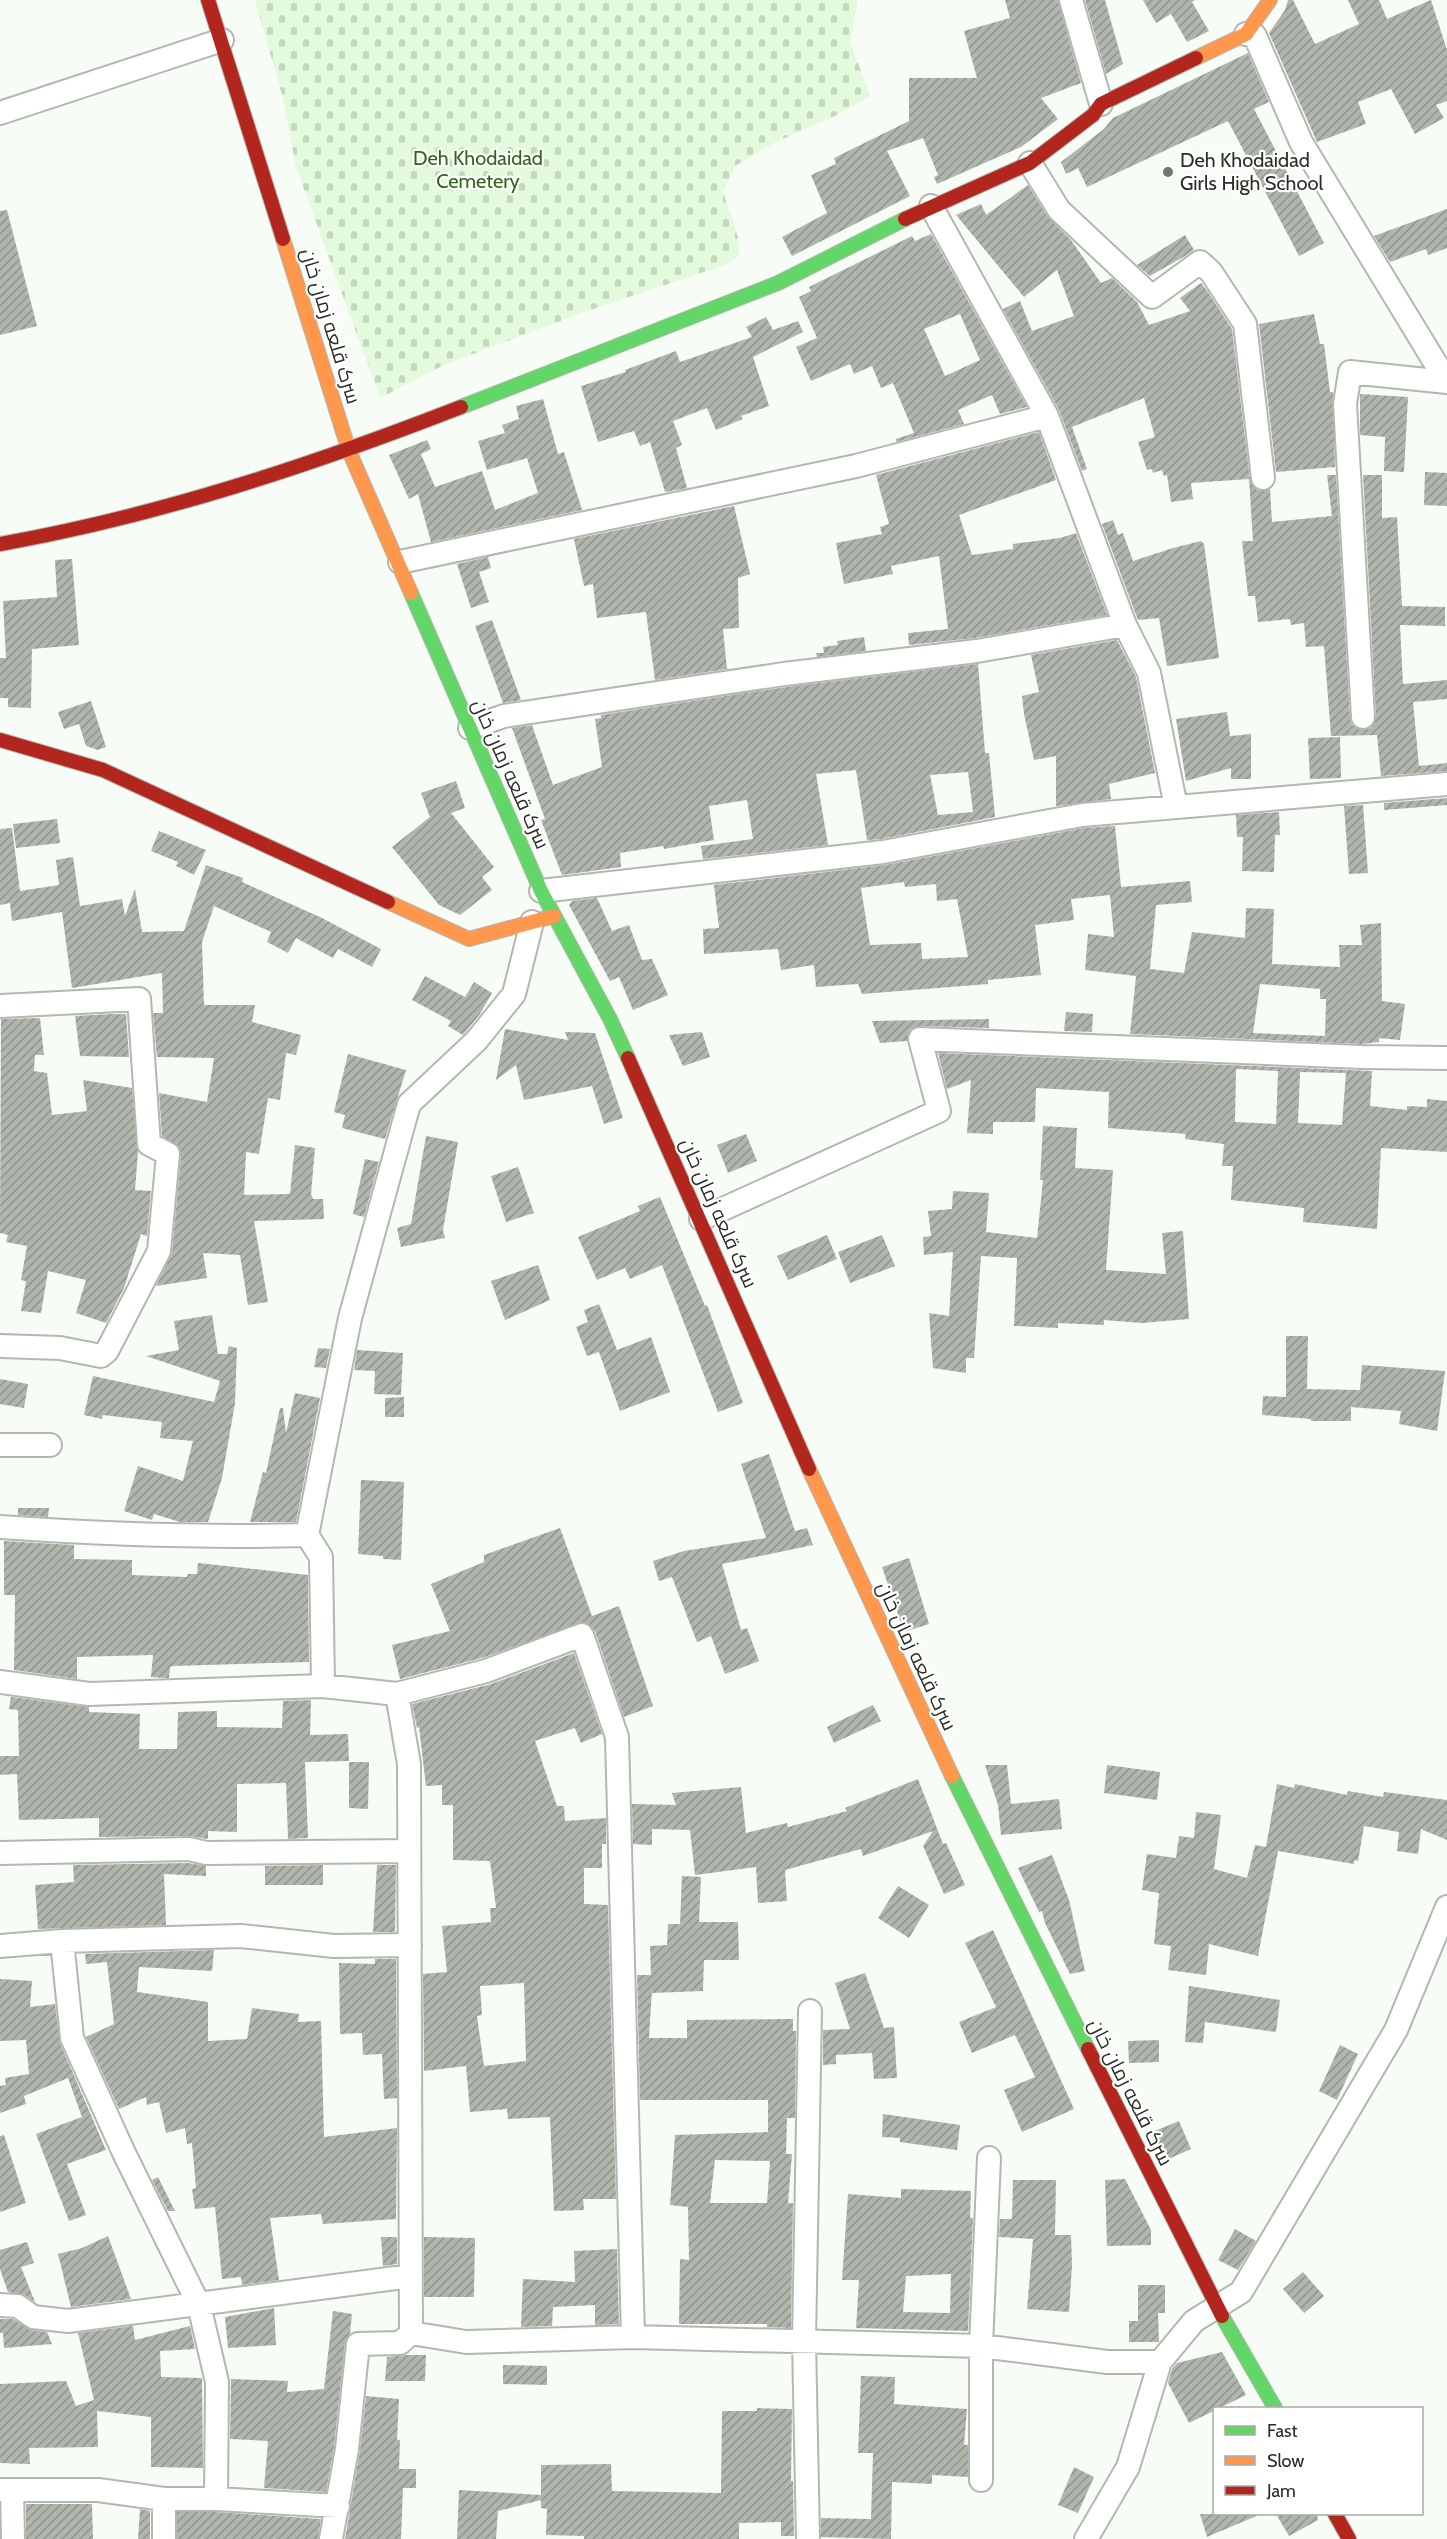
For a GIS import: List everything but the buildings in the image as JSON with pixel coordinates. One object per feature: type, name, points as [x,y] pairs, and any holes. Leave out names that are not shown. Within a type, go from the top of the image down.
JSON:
[{"type":"street","name":"سرک قلعه زمان خان","points":[[208,0],[349,451],[400,562],[424,626],[541,891],[610,1019],[701,1219],[822,1499],[958,1789],[1217,2308],[1274,2407]]},
{"type":"street","points":[[1071,0],[1101,104]]},
{"type":"street","points":[[0,544],[83,529],[349,451],[778,283],[931,206],[1030,163],[1093,115],[1101,104],[1246,34],[1270,0]]},
{"type":"street","points":[[1246,34],[1255,36],[1301,142],[1447,382],[1350,372],[1345,404],[1363,717]]},
{"type":"street","points":[[0,113],[222,40]]},
{"type":"street","points":[[1030,163],[1059,210],[1152,297],[1200,262],[1211,272],[1245,324],[1263,478]]},
{"type":"street","points":[[931,206],[1047,416],[1125,625],[1149,673],[1176,807]]},
{"type":"street","points":[[400,562],[856,466],[1047,416]]},
{"type":"street","points":[[470,728],[504,716],[784,674],[977,651],[1125,625]]},
{"type":"street","points":[[0,740],[103,770],[469,939],[554,916]]},
{"type":"street","points":[[541,891],[883,852],[1082,815],[1447,784]]},
{"type":"street","points":[[323,1686],[321,1557],[307,1535],[350,1318],[408,1104],[476,1041],[514,994],[532,922]]},
{"type":"street","points":[[0,1006],[140,999],[149,1144],[168,1154],[159,1251],[107,1351],[101,1356],[60,1348],[0,1346]]},
{"type":"street","points":[[701,1219],[939,1111],[920,1039],[1362,1057],[1447,1058]]},
{"type":"street","points":[[0,1446],[50,1445]]},
{"type":"street","points":[[0,1527],[101,1534],[225,1537],[307,1535]]},
{"type":"street","points":[[0,1682],[89,1695],[323,1686],[397,1694],[486,1671],[582,1635],[617,1737],[633,2337]]},
{"type":"street","points":[[397,1694],[409,1764],[411,2334]]},
{"type":"street","points":[[0,1852],[189,1849],[206,1853],[409,1851]]},
{"type":"street","points":[[1086,2539],[1128,2467],[1160,2362],[1194,2321],[1241,2292],[1396,2030],[1447,1907]]},
{"type":"street","points":[[0,1946],[62,1941],[241,1936],[334,1946],[410,1945]]},
{"type":"street","points":[[62,1941],[72,2038],[123,2153],[199,2305],[217,2382],[216,2499]]},
{"type":"street","points":[[808,2539],[804,2341],[810,2011]]},
{"type":"street","points":[[981,2480],[981,2346],[989,2158]]},
{"type":"street","points":[[0,2306],[18,2306],[33,2317],[68,2321],[411,2276]]},
{"type":"street","points":[[331,2539],[338,2506],[358,2344],[400,2343],[411,2334],[466,2342],[633,2337],[981,2346],[1107,2362],[1160,2362]]},
{"type":"street","points":[[13,2539],[6,2490],[98,2490],[164,2499],[216,2499],[338,2506]]},
{"type":"street","points":[[164,2499],[164,2539]]},
{"type":"street","points":[[1336,2515],[1349,2539]]},
{"type":"green space","name":"Deh Khodaidad Cemetery","points":[[255,0],[858,0],[850,41],[870,96],[835,116],[776,142],[735,166],[723,192],[738,237],[739,254],[728,264],[584,312],[444,365],[380,398],[296,167],[282,95]]},
{"type":"traffic: fast","points":[[461,407],[778,283],[905,219]]},
{"type":"traffic: fast","points":[[411,593],[541,891],[610,1019],[628,1058]]},
{"type":"traffic: fast","points":[[952,1776],[1088,2049]]},
{"type":"traffic: fast","points":[[1222,2316],[1274,2407]]},
{"type":"traffic: slow","points":[[1196,58],[1246,34],[1270,0]]},
{"type":"traffic: slow","points":[[283,239],[349,451],[411,593]]},
{"type":"traffic: slow","points":[[388,902],[469,939],[554,916]]},
{"type":"traffic: slow","points":[[809,1469],[952,1776]]},
{"type":"traffic: jam","points":[[208,0],[283,239]]},
{"type":"traffic: jam","points":[[905,219],[1030,163],[1093,115],[1101,104],[1196,58]]},
{"type":"traffic: jam","points":[[0,544],[118,519],[234,487],[348,449],[461,407]]},
{"type":"traffic: jam","points":[[0,740],[103,770],[388,902]]},
{"type":"traffic: jam","points":[[628,1058],[809,1469]]},
{"type":"traffic: jam","points":[[1088,2049],[1222,2316]]},
{"type":"traffic: jam","points":[[1336,2515],[1349,2539]]},
{"type":"place","name":"Deh Khodaidad Girls High School","points":[[1168,172]]}]
